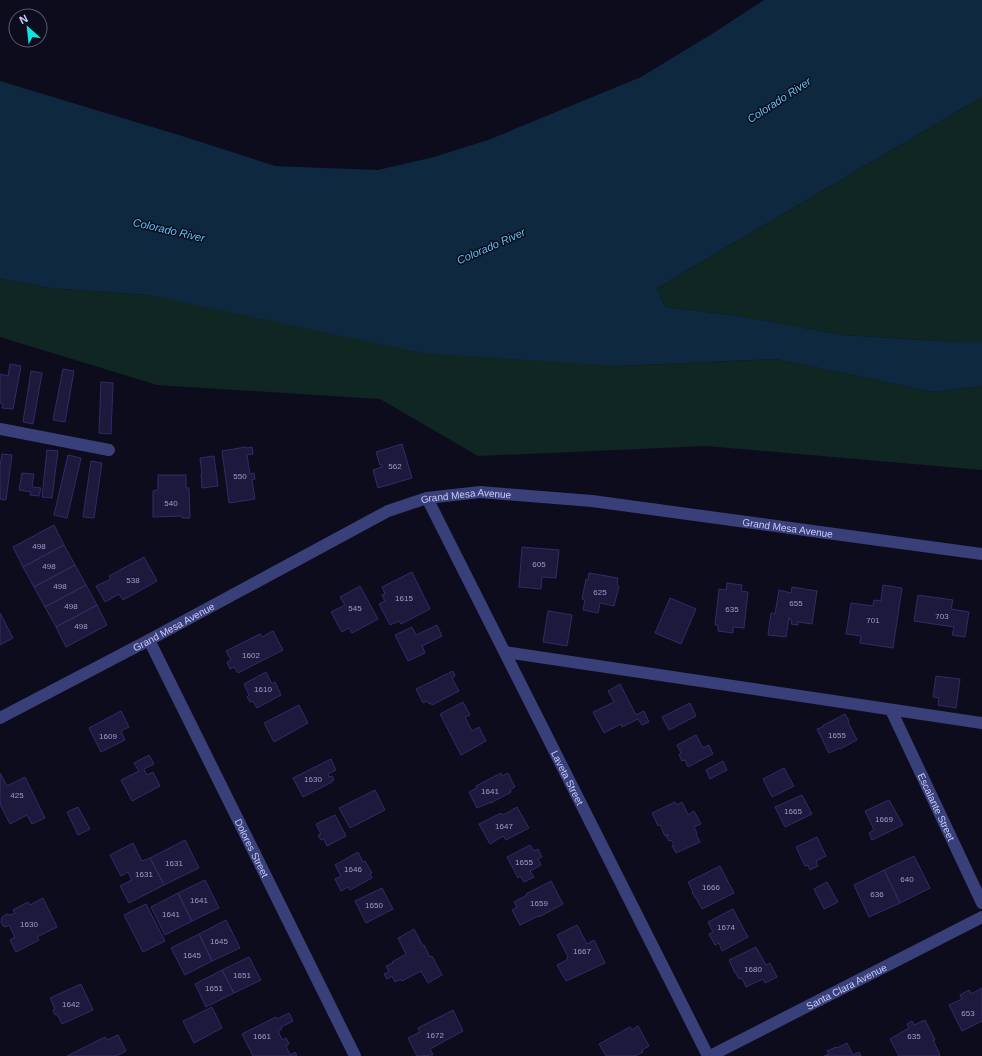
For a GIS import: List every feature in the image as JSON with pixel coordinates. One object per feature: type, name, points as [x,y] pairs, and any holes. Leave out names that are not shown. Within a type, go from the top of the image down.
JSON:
[{"type":"street","points":[[0,429],[109,450]]},
{"type":"street","name":"Grand Mesa Avenue","points":[[0,718],[149,640],[388,511],[427,498],[480,492],[592,501],[982,554]]},
{"type":"street","name":"Laveta Street","points":[[427,498],[709,1056]]},
{"type":"street","name":"Dolores Street","points":[[149,640],[355,1056]]},
{"type":"street","points":[[504,652],[982,723]]},
{"type":"street","name":"Escalante Street","points":[[891,710],[982,903]]},
{"type":"street","name":"Santa Clara Avenue","points":[[709,1056],[982,917]]},
{"type":"green space","points":[[982,97],[982,342],[956,342],[843,335],[738,316],[665,307],[657,288]]},
{"type":"green space","points":[[0,279],[51,288],[148,295],[619,366],[776,359],[933,392],[982,386],[982,470],[706,446],[478,456],[380,399],[157,385],[0,337]]},
{"type":"water","name":"Colorado River","points":[[764,0],[982,0],[982,97],[657,288],[665,307],[738,316],[843,335],[956,342],[982,342],[982,386],[933,392],[776,359],[619,366],[422,353],[148,295],[51,288],[0,279],[0,81],[275,166],[378,170],[434,157],[488,140],[641,77]]},
{"type":"building","points":[[10,364],[21,366],[13,409],[2,408],[3,404],[0,403],[0,374],[8,376]]},
{"type":"building","points":[[63,369],[74,371],[65,422],[53,420]]},
{"type":"building","points":[[31,371],[42,373],[33,424],[23,422]]},
{"type":"building","points":[[101,382],[113,383],[111,434],[99,433]]},
{"type":"building","points":[[402,444],[412,478],[378,488],[373,470],[382,467],[376,452]]},
{"type":"building","points":[[252,447],[253,454],[247,455],[250,474],[254,473],[255,479],[252,480],[255,499],[229,503],[222,451]]},
{"type":"building","points":[[47,450],[58,451],[52,498],[42,497]]},
{"type":"building","points":[[2,454],[12,455],[6,500],[0,499],[0,466]]},
{"type":"building","points":[[68,455],[81,458],[67,518],[54,515]]},
{"type":"building","points":[[214,456],[218,486],[202,488],[200,458]]},
{"type":"building","points":[[91,461],[102,463],[94,518],[83,517]]},
{"type":"building","points":[[22,473],[34,474],[32,487],[41,488],[39,496],[30,495],[31,492],[19,490]]},
{"type":"building","points":[[158,475],[186,475],[186,488],[189,488],[190,518],[182,518],[182,516],[153,517],[153,491],[158,490]]},
{"type":"building","points":[[54,525],[64,545],[23,567],[13,547]]},
{"type":"building","points":[[64,545],[75,565],[34,587],[23,567]]},
{"type":"building","points":[[522,547],[559,550],[556,578],[542,577],[541,589],[519,587]]},
{"type":"building","points":[[144,557],[157,581],[123,600],[119,594],[105,602],[96,586],[111,579],[109,576]]},
{"type":"building","points":[[75,565],[86,585],[45,607],[34,587]]},
{"type":"building","points":[[412,572],[430,609],[401,624],[399,621],[390,625],[379,604],[385,601],[382,595],[385,594],[382,587]]},
{"type":"building","points":[[589,573],[618,578],[617,585],[619,586],[614,606],[600,603],[598,613],[583,610],[585,600],[582,599],[586,579],[588,580]]},
{"type":"building","points":[[727,583],[742,585],[741,591],[748,592],[744,628],[733,627],[733,633],[718,631],[718,625],[715,625],[719,589],[726,590]]},
{"type":"building","points":[[86,585],[97,605],[56,627],[45,607]]},
{"type":"building","points":[[883,585],[902,588],[893,648],[860,643],[861,636],[846,634],[851,603],[873,606],[874,600],[881,601]]},
{"type":"building","points":[[360,586],[378,619],[352,633],[349,628],[342,632],[331,612],[345,605],[340,597]]},
{"type":"building","points":[[792,587],[817,591],[812,624],[798,622],[798,625],[791,624],[792,621],[789,618],[786,637],[768,635],[771,613],[775,614],[779,590],[791,593]]},
{"type":"building","points":[[918,595],[953,600],[951,609],[969,612],[965,637],[952,635],[954,627],[914,621]]},
{"type":"building","points":[[670,598],[696,609],[681,644],[655,633]]},
{"type":"building","points":[[97,605],[107,625],[66,647],[56,627]]},
{"type":"building","points":[[548,611],[572,615],[567,646],[543,642]]},
{"type":"building","points":[[0,613],[13,638],[0,645]]},
{"type":"building","points":[[437,625],[442,636],[422,646],[425,653],[408,661],[395,635],[412,627],[416,635]]},
{"type":"building","points":[[273,631],[283,650],[238,673],[234,667],[230,669],[227,662],[231,660],[226,651],[260,634],[262,637]]},
{"type":"building","points":[[453,671],[455,676],[452,678],[459,691],[432,705],[427,701],[423,703],[416,689]]},
{"type":"building","points":[[266,672],[272,684],[275,682],[281,695],[257,708],[253,701],[250,702],[247,697],[249,695],[244,684]]},
{"type":"building","points":[[936,676],[960,679],[956,708],[938,705],[939,698],[933,697]]},
{"type":"building","points":[[620,684],[636,715],[644,711],[649,722],[642,725],[638,719],[622,727],[621,724],[604,733],[593,712],[614,702],[608,691]]},
{"type":"building","points":[[463,702],[470,715],[465,717],[472,731],[479,727],[486,741],[461,755],[440,714]]},
{"type":"building","points":[[690,703],[696,716],[669,730],[662,717]]},
{"type":"building","points":[[299,705],[308,723],[274,742],[264,723]]},
{"type":"building","points":[[121,711],[129,727],[121,731],[125,740],[101,752],[89,728]]},
{"type":"building","points":[[845,714],[857,740],[829,753],[817,729]]},
{"type":"building","points":[[696,735],[703,748],[709,745],[713,754],[688,767],[685,760],[682,761],[679,755],[681,753],[677,745]]},
{"type":"building","points":[[149,755],[154,764],[144,769],[147,775],[153,772],[160,786],[132,801],[121,780],[139,771],[134,763]]},
{"type":"building","points":[[331,759],[336,770],[328,774],[329,777],[332,776],[334,780],[303,797],[293,778]]},
{"type":"building","points":[[723,761],[727,770],[710,779],[706,770]]},
{"type":"building","points":[[784,768],[794,786],[772,797],[763,779]]},
{"type":"building","points":[[0,773],[7,786],[25,777],[45,818],[32,824],[27,815],[10,824],[0,804]]},
{"type":"building","points":[[501,773],[502,776],[508,773],[515,787],[510,790],[511,792],[491,803],[477,808],[469,792],[477,788],[476,786]]},
{"type":"building","points":[[375,790],[385,810],[350,828],[339,808]]},
{"type":"building","points":[[802,795],[812,814],[785,827],[775,807]]},
{"type":"building","points":[[889,800],[903,825],[872,840],[869,833],[874,830],[865,811]]},
{"type":"building","points":[[675,802],[677,805],[682,802],[688,815],[694,811],[701,824],[694,827],[700,842],[676,853],[672,846],[674,845],[666,836],[669,835],[668,834],[665,836],[652,813]]},
{"type":"building","points":[[78,807],[90,829],[78,835],[67,812]]},
{"type":"building","points":[[517,807],[529,828],[506,840],[503,836],[490,844],[479,824],[501,813],[503,815]]},
{"type":"building","points":[[335,815],[346,836],[327,846],[324,839],[321,840],[318,835],[321,834],[316,824]]},
{"type":"building","points":[[817,837],[826,856],[816,861],[818,866],[810,870],[808,865],[805,866],[796,847]]},
{"type":"building","points":[[185,840],[199,868],[164,885],[150,858]]},
{"type":"building","points":[[133,843],[142,861],[150,858],[164,885],[129,903],[120,886],[132,880],[128,872],[121,876],[110,855]]},
{"type":"building","points":[[530,845],[534,851],[538,849],[542,857],[538,859],[541,865],[530,871],[534,877],[524,882],[520,876],[518,878],[507,857]]},
{"type":"building","points":[[358,852],[363,862],[365,861],[372,873],[370,874],[372,878],[350,890],[348,887],[341,891],[335,879],[341,876],[335,865]]},
{"type":"building","points":[[914,856],[930,888],[900,903],[884,870]]},
{"type":"building","points":[[720,866],[734,893],[702,909],[688,882]]},
{"type":"building","points":[[884,870],[900,903],[869,917],[854,885]]},
{"type":"building","points":[[205,880],[219,908],[192,921],[178,893]]},
{"type":"building","points":[[551,881],[563,904],[520,925],[512,910],[517,907],[514,902]]},
{"type":"building","points":[[827,882],[838,902],[824,909],[814,889]]},
{"type":"building","points":[[382,888],[393,909],[366,923],[355,901]]},
{"type":"building","points":[[178,893],[192,921],[165,935],[151,907]]},
{"type":"building","points":[[43,898],[57,927],[37,937],[39,940],[16,952],[10,940],[15,937],[9,925],[6,927],[3,926],[1,922],[2,917],[7,914],[10,915],[15,913],[13,910],[28,902],[30,905]]},
{"type":"building","points":[[146,904],[165,941],[143,952],[124,915]]},
{"type":"building","points":[[733,909],[748,937],[722,951],[719,943],[715,945],[709,934],[713,932],[708,922]]},
{"type":"building","points":[[226,920],[240,948],[212,961],[199,934]]},
{"type":"building","points":[[577,925],[587,944],[594,940],[605,963],[566,981],[557,965],[567,960],[568,957],[557,935]]},
{"type":"building","points":[[414,929],[430,957],[432,956],[442,975],[428,983],[421,971],[402,981],[401,979],[395,982],[392,976],[387,979],[384,974],[389,972],[386,966],[406,954],[398,938]]},
{"type":"building","points":[[199,934],[212,961],[185,975],[171,948]]},
{"type":"building","points":[[756,947],[766,965],[770,963],[777,977],[765,983],[763,979],[746,987],[742,978],[739,979],[735,973],[729,960]]},
{"type":"building","points":[[249,957],[261,980],[234,993],[222,970]]},
{"type":"building","points":[[222,970],[234,993],[206,1007],[195,984]]},
{"type":"building","points":[[81,984],[93,1010],[62,1024],[57,1014],[55,1015],[53,1010],[55,1009],[50,998]]},
{"type":"building","points":[[982,988],[982,1021],[962,1031],[949,1005],[962,999],[960,995],[969,990],[971,994]]},
{"type":"building","points":[[212,1007],[222,1028],[194,1043],[183,1021]]},
{"type":"building","points":[[453,1010],[463,1031],[430,1049],[433,1055],[417,1056],[408,1038],[420,1032],[418,1028]]},
{"type":"building","points":[[289,1013],[293,1021],[281,1027],[282,1029],[278,1031],[282,1040],[286,1038],[289,1044],[286,1046],[290,1055],[295,1052],[297,1056],[253,1056],[242,1034],[276,1017],[277,1019]]},
{"type":"building","points":[[925,1020],[935,1040],[933,1040],[940,1055],[899,1056],[890,1039],[909,1028],[907,1024],[912,1021],[914,1025]]},
{"type":"building","points":[[638,1026],[649,1046],[642,1050],[643,1052],[635,1056],[606,1056],[599,1044],[630,1027],[632,1030]]},
{"type":"building","points":[[118,1035],[126,1051],[116,1056],[67,1056],[105,1037],[107,1040]]},
{"type":"building","points":[[847,1043],[853,1055],[859,1052],[861,1056],[824,1056],[829,1054],[827,1051]]}]
